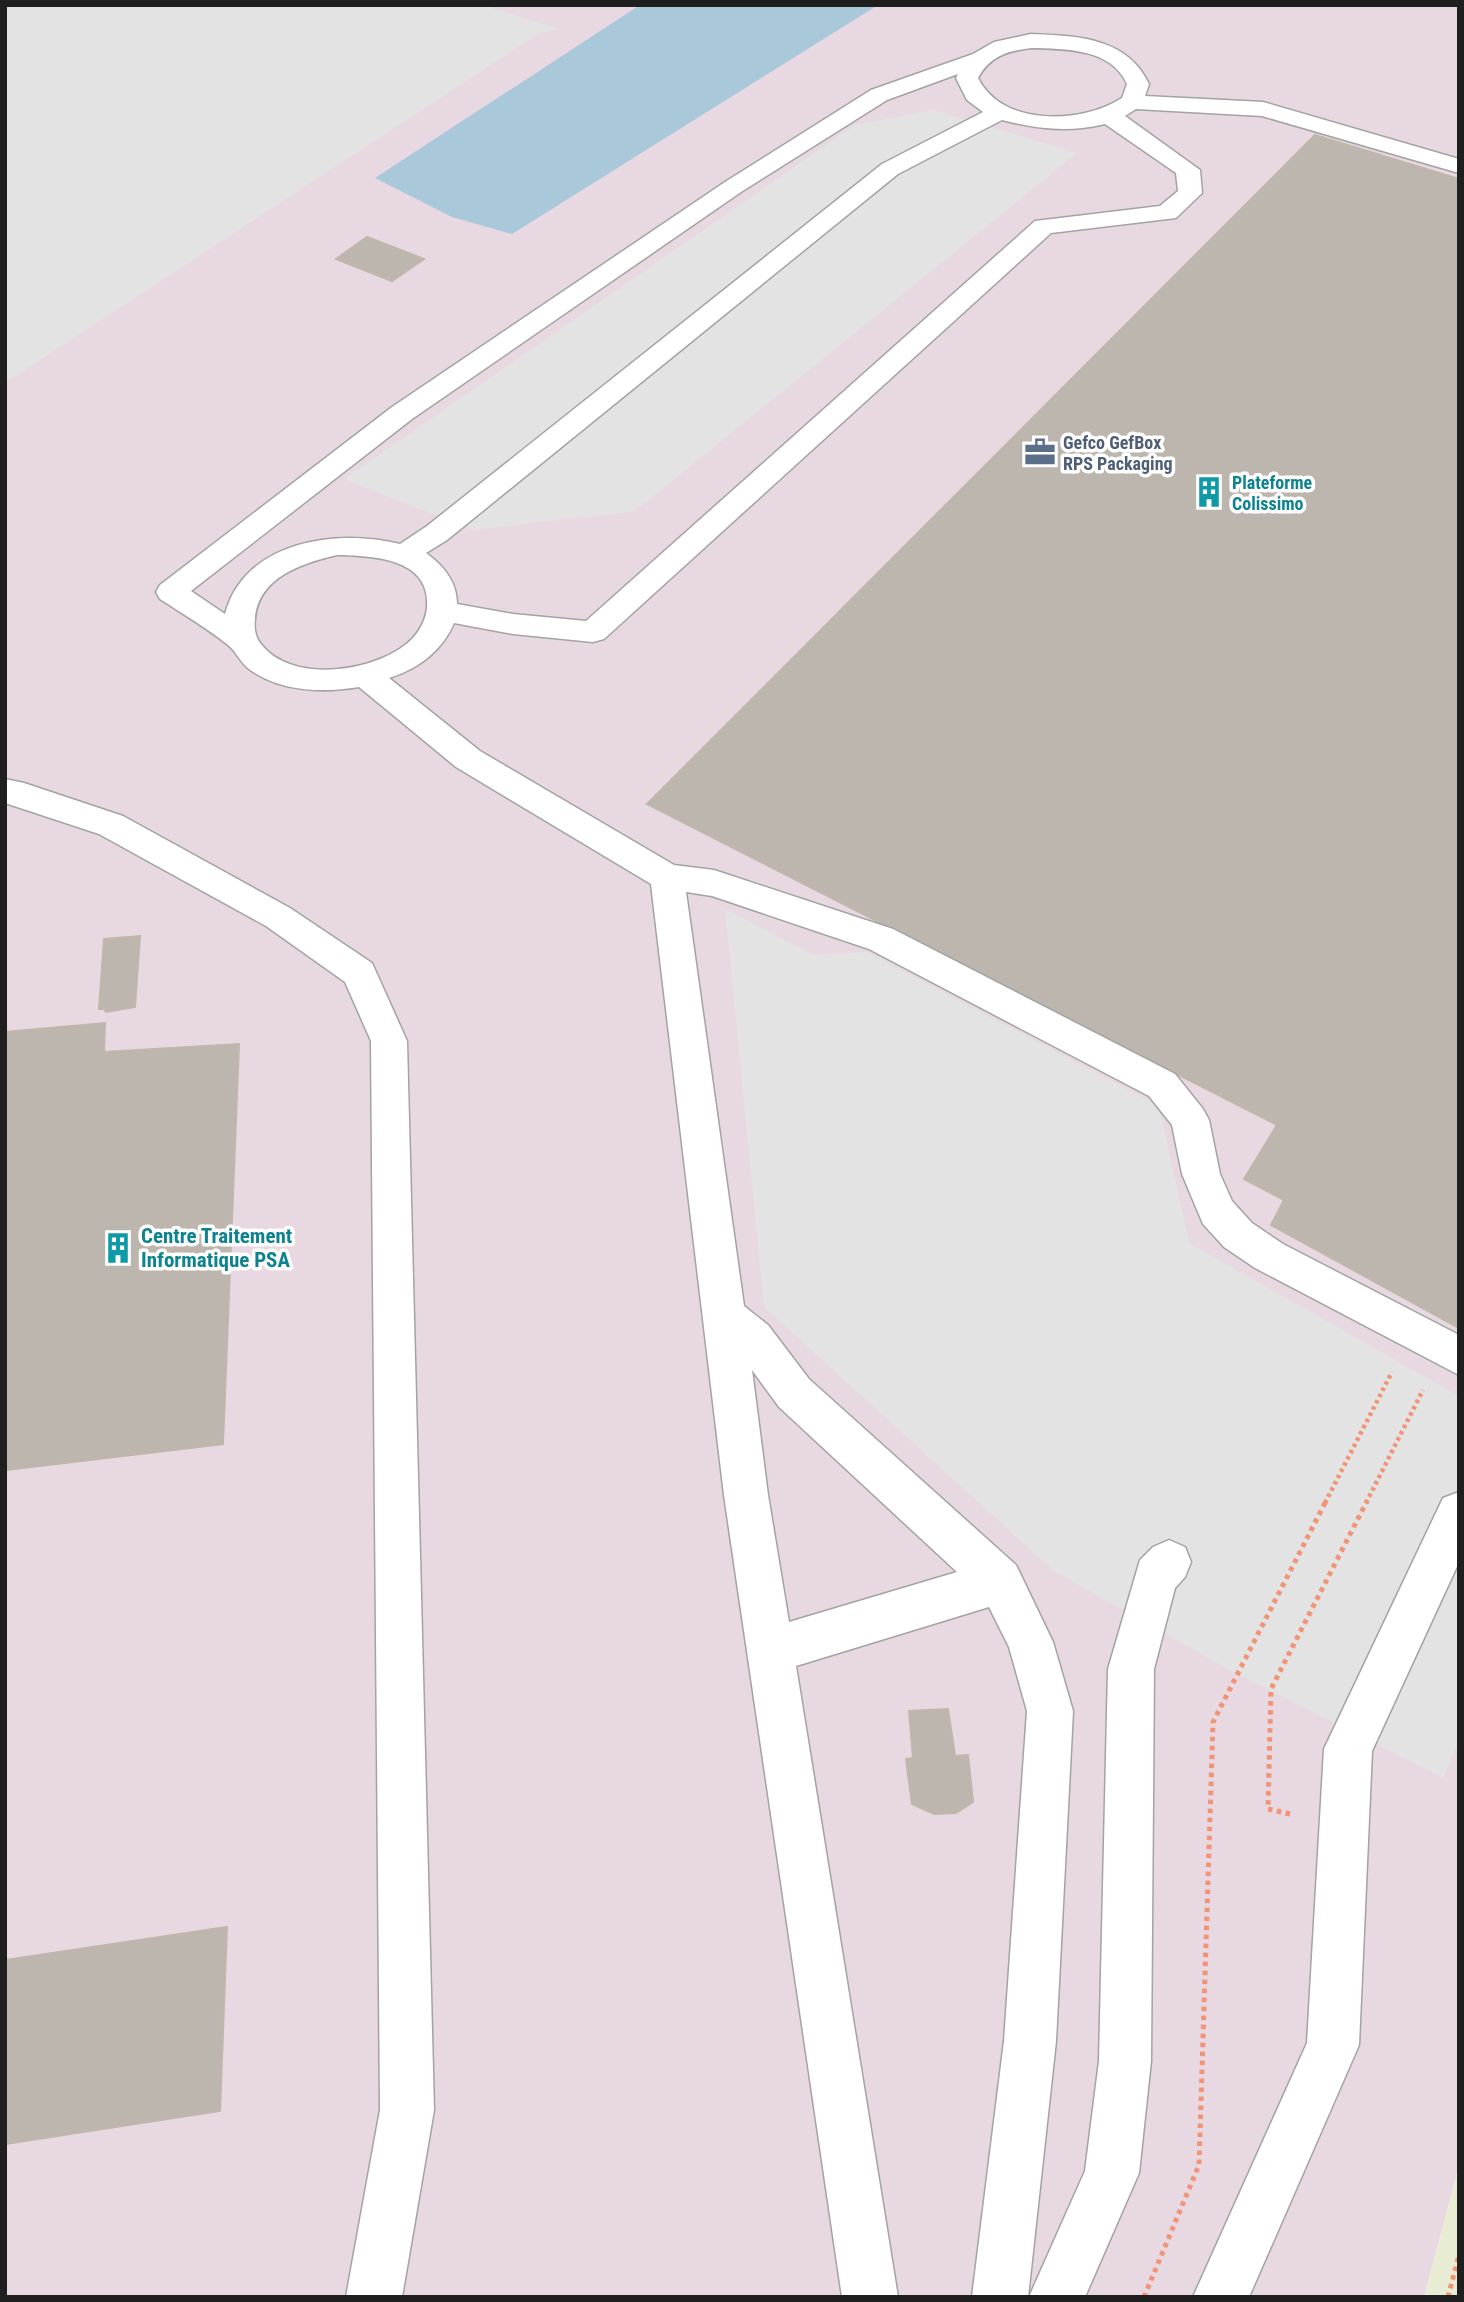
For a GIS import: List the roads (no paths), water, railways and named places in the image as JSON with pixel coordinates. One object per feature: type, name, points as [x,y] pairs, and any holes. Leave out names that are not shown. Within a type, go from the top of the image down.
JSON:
[{"type":"lane","points":[[241,639],[238,615],[248,590],[271,569],[301,554],[337,545],[373,546],[405,554],[428,569],[441,589],[443,611],[431,638],[403,661],[366,676],[326,680],[288,675],[259,660],[241,639],[171,592],[402,413],[733,187],[879,95],[975,60],[998,47],[1031,41],[1068,42],[1103,51],[1128,66],[1138,84],[1121,109]]},
{"type":"lane","points":[[975,60],[967,78],[975,96],[1000,112],[1035,121],[1074,123],[1121,109],[1263,109],[1459,166]]},
{"type":"lane","points":[[443,611],[513,624],[593,632],[1044,226],[1167,213],[1190,192],[1188,170],[1121,109]]},
{"type":"lane","points":[[405,554],[438,533],[890,169],[1000,112]]},
{"type":"lane","points":[[366,676],[468,758],[667,877],[714,883],[881,939],[1162,1085],[1190,1120],[1200,1174],[1217,1212],[1238,1235],[1269,1256],[1459,1356]]},
{"type":"lane","points":[[5,791],[12,791],[111,825],[278,917],[359,973],[389,1041],[407,2109],[374,2297]]},
{"type":"lane","points":[[667,877],[746,1495],[870,2297]]},
{"type":"lane","points":[[725,1315],[753,1338],[794,1393],[1000,1581],[1030,1642],[1050,1712],[1030,2041],[1000,2297]]},
{"type":"lane","points":[[1221,2297],[1333,2045],[1348,1749],[1459,1513]]},
{"type":"lane","points":[[1057,2297],[1112,2173],[1125,2061],[1131,1670],[1156,1576],[1169,1562]]},
{"type":"lane","points":[[770,1651],[1000,1581]]},
{"type":"water","points":[[640,5],[878,5],[512,234],[452,217],[375,178]]},
{"type":"place","name":"Gefco GefBox RPS Packaging","points":[[1040,452]]},
{"type":"place","name":"Plateforme Colissimo","points":[[1209,492]]},
{"type":"place","name":"Centre Traitement Informatique PSA","points":[[118,1248]]}]
